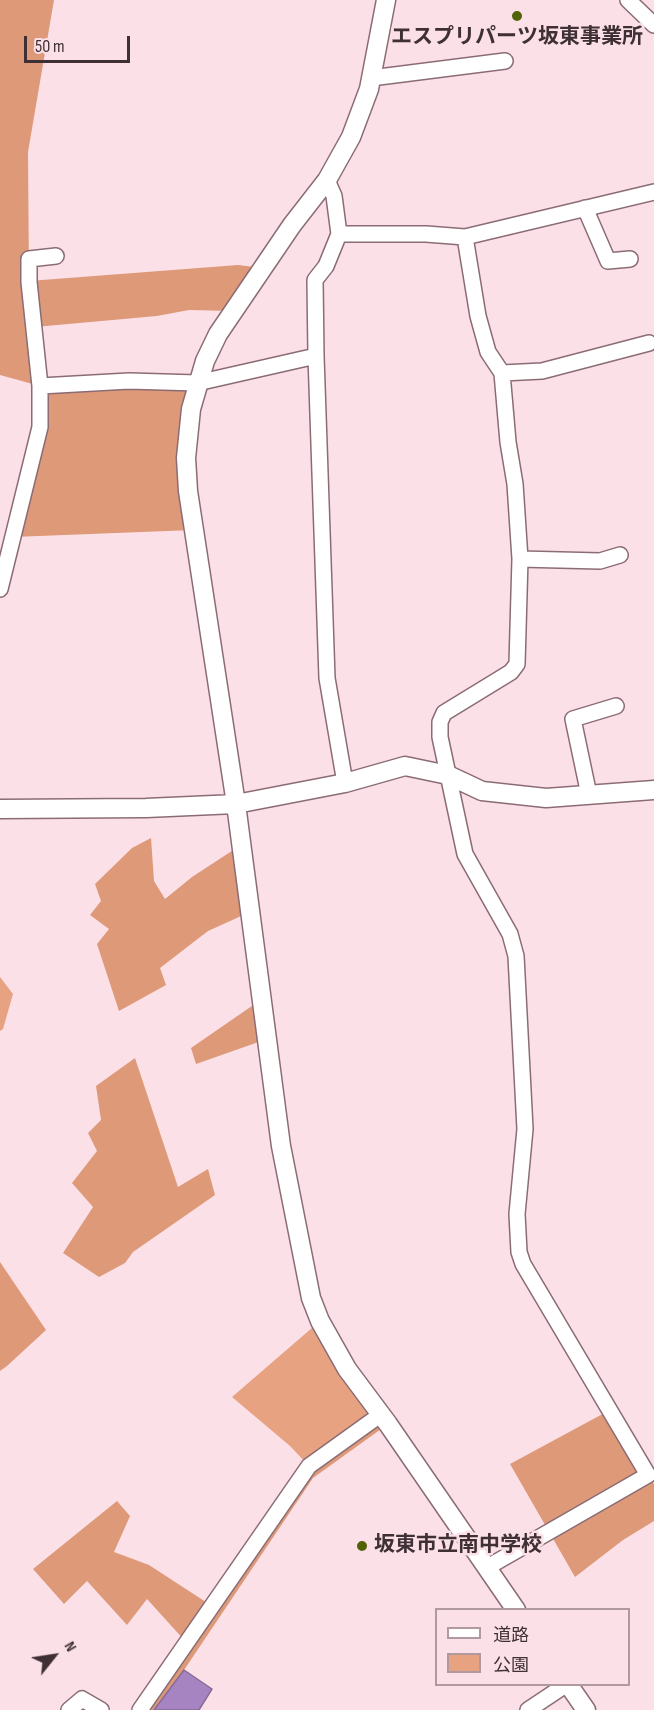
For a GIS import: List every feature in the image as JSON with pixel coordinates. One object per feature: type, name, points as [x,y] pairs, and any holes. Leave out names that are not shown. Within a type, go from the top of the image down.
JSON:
[{"type":"street","points":[[386,0],[369,89],[351,136],[327,180],[292,225],[218,334],[205,361],[191,409],[187,446],[188,491],[236,804],[281,1146],[312,1298],[321,1321],[347,1369],[515,1608]]},
{"type":"street","points":[[628,0],[654,25]]},
{"type":"street","points":[[371,78],[505,61]]},
{"type":"street","points":[[327,180],[334,196],[339,234],[326,266],[315,280],[316,356],[327,678],[345,783]]},
{"type":"street","points":[[339,234],[426,234],[465,237],[654,192]]},
{"type":"street","points":[[585,208],[608,261],[630,259]]},
{"type":"street","points":[[465,237],[478,316],[488,352],[502,373],[508,442],[515,484],[520,559],[517,664],[511,672],[444,713],[440,722],[440,736],[465,854],[510,934],[516,956],[525,1129],[517,1214],[519,1252],[523,1264],[648,1475],[486,1568]]},
{"type":"street","points":[[0,589],[40,427],[40,386],[29,282],[29,259],[56,256]]},
{"type":"street","points":[[502,373],[542,370],[649,343]]},
{"type":"street","points":[[40,386],[129,381],[197,383],[316,356]]},
{"type":"street","points":[[520,559],[600,561],[620,555]]},
{"type":"street","points":[[589,795],[573,719],[616,706]]},
{"type":"street","points":[[0,809],[146,808],[236,804],[345,783],[405,766],[447,775],[482,791],[546,798],[654,790]]},
{"type":"street","points":[[140,1710],[309,1466],[380,1415]]},
{"type":"street","points":[[528,1710],[565,1686]]},
{"type":"street","points":[[569,1686],[586,1710]]},
{"type":"street","points":[[69,1710],[82,1699],[101,1710]]},
{"type":"green space","points":[[0,977],[13,994],[3,1029],[0,1031]]},
{"type":"green space","points":[[320,1321],[380,1415],[309,1466],[290,1446],[232,1397]]},
{"type":"shaded area","points":[[0,0],[54,0],[28,152],[29,281],[238,265],[263,268],[233,311],[189,310],[157,316],[35,327],[41,386],[197,383],[191,409],[193,530],[13,537],[40,386],[0,375]]},
{"type":"shaded area","points":[[151,838],[154,881],[165,899],[192,877],[241,845],[250,912],[208,931],[160,968],[166,985],[119,1011],[97,944],[109,929],[90,915],[101,901],[95,884],[132,848]]},
{"type":"shaded area","points":[[262,999],[267,1039],[196,1064],[191,1048]]},
{"type":"shaded area","points":[[135,1058],[178,1187],[208,1169],[215,1195],[133,1252],[125,1263],[99,1277],[63,1253],[93,1207],[72,1183],[97,1151],[88,1133],[101,1120],[96,1086]]},
{"type":"shaded area","points":[[0,1262],[46,1330],[0,1371]]},
{"type":"shaded area","points":[[610,1410],[654,1484],[654,1521],[623,1540],[575,1577],[510,1464]]},
{"type":"shaded area","points":[[380,1415],[388,1424],[313,1478],[184,1670],[154,1710],[140,1710],[186,1642],[147,1599],[127,1625],[87,1581],[64,1604],[33,1569],[117,1501],[130,1516],[114,1552],[149,1565],[212,1606],[309,1466]]},
{"type":"shaded area","points":[[184,1670],[212,1689],[199,1710],[154,1710]]},
{"type":"place","name":"エスプリパーツ坂東事業所","points":[[517,16]]},
{"type":"place","name":"坂東市立南中学校","points":[[362,1546]]}]
